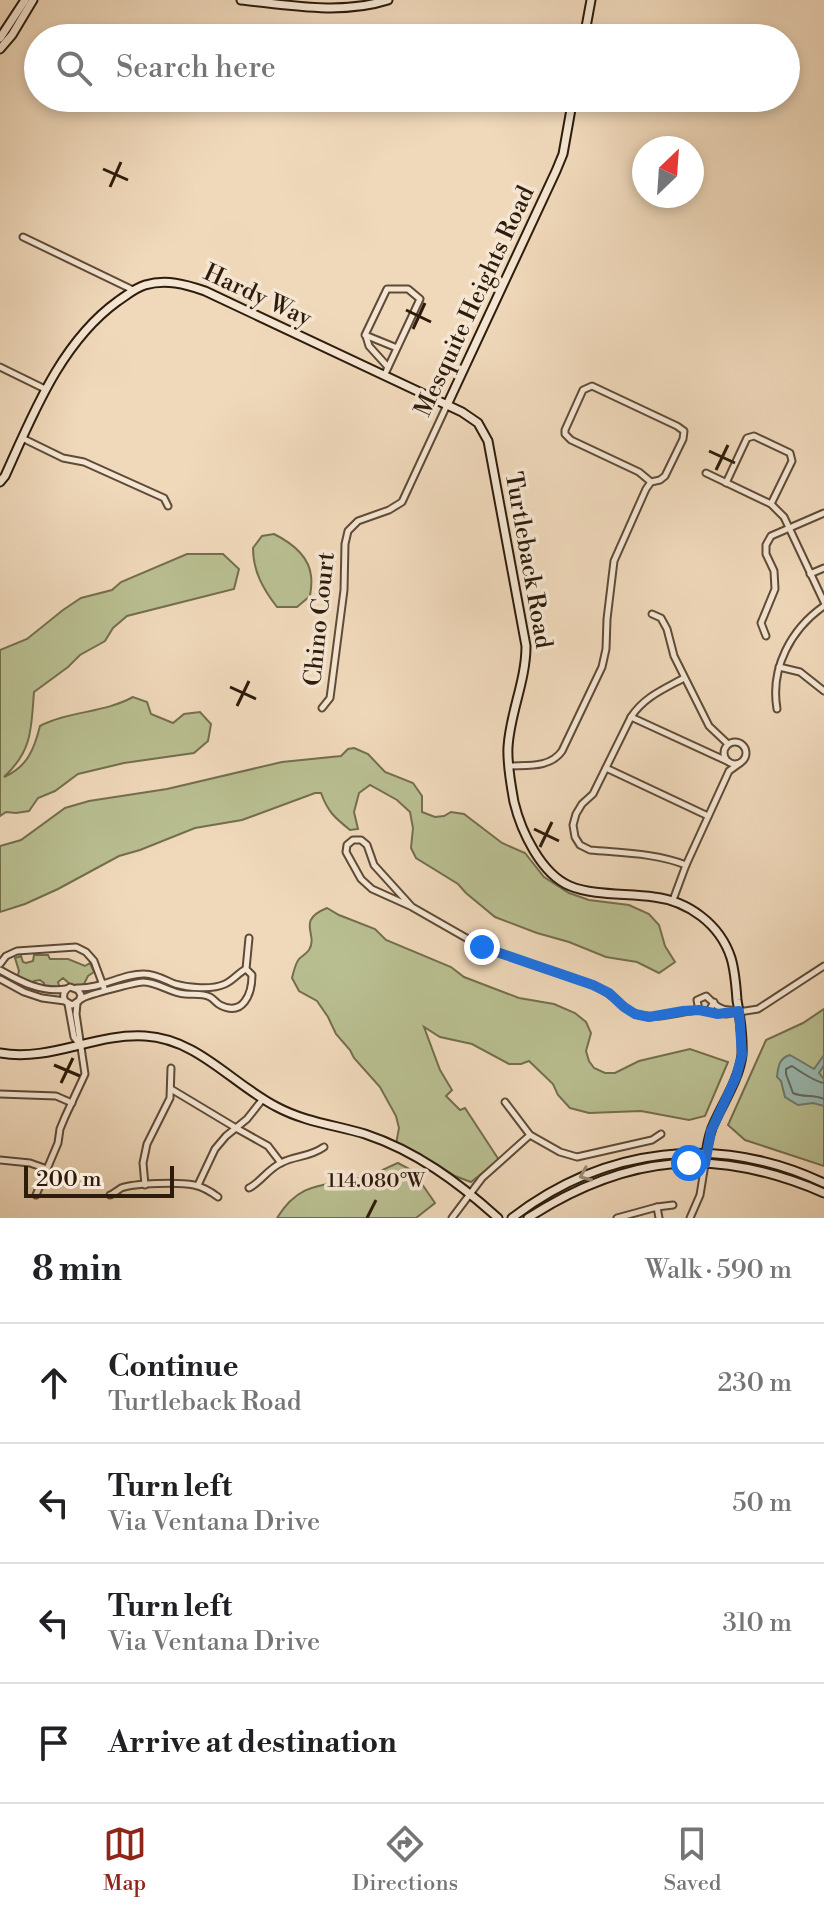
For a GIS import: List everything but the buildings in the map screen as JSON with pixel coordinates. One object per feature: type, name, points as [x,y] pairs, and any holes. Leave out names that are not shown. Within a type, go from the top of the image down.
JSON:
[{"type":"main road","points":[[0,38],[25,0]]},
{"type":"main road","points":[[0,49],[33,0]]},
{"type":"main road","points":[[241,0],[341,9],[388,0]]},
{"type":"main road","points":[[587,24],[591,0]]},
{"type":"main road","name":"Mesquite Heights Road","points":[[447,405],[556,171],[563,154],[570,112]]},
{"type":"main road","name":"Hardy Way","points":[[0,482],[45,389],[72,348],[109,307],[133,290],[156,283],[184,283],[205,291],[447,405]]},
{"type":"main road","name":"Turtleback Road","points":[[447,405],[478,423],[488,441],[524,626],[526,661],[508,748],[515,804],[527,836],[551,874],[568,885],[587,891],[673,900],[710,923],[731,957],[742,1055],[736,1077],[711,1131],[705,1159]]},
{"type":"main road","points":[[0,1053],[47,1054],[126,1036],[177,1042],[202,1056],[262,1100],[312,1121],[365,1134],[422,1160],[470,1193],[498,1218]]},
{"type":"main road","points":[[512,1218],[567,1183],[607,1166],[645,1157],[694,1153],[705,1159],[762,1170],[824,1193]]},
{"type":"main road","points":[[528,1218],[572,1192],[609,1176],[705,1159],[767,1162],[799,1171],[824,1183]]},
{"type":"street","points":[[23,237],[133,290]]},
{"type":"street","points":[[384,376],[420,299],[408,289],[387,289],[365,335],[369,346],[388,367]]},
{"type":"street","points":[[365,335],[397,348]]},
{"type":"street","points":[[0,367],[45,389]]},
{"type":"street","points":[[509,766],[547,764],[557,759],[562,751],[602,667],[614,561],[639,503],[651,482],[665,476],[683,439],[684,431],[677,426],[588,386],[583,390],[565,434],[571,440],[639,472],[651,482]]},
{"type":"street","name":"Mesquite Heights Road","points":[[389,510],[402,502],[447,405]]},
{"type":"street","points":[[726,483],[747,438],[754,436],[790,453],[792,461],[771,504]]},
{"type":"street","points":[[22,438],[63,458],[84,462],[164,498],[168,506]]},
{"type":"street","points":[[706,473],[771,504],[784,517],[824,604],[799,627],[788,644],[779,667],[775,697],[777,709]]},
{"type":"street","name":"Chino Court","points":[[322,708],[330,698],[348,531],[358,521],[389,510]]},
{"type":"street","points":[[766,636],[761,623],[773,597],[775,580],[766,545],[771,536],[824,513]]},
{"type":"street","points":[[810,574],[824,568]]},
{"type":"street","points":[[652,614],[661,618],[667,629],[674,656],[709,726],[728,744]]},
{"type":"street","points":[[779,667],[800,672],[824,691]]},
{"type":"street","points":[[684,678],[638,706],[593,794],[582,804],[573,825],[580,845],[590,850],[654,856],[686,865]]},
{"type":"street","points":[[631,717],[729,762],[740,763]]},
{"type":"street","points":[[673,900],[729,771],[746,757],[745,748],[739,742],[728,744]]},
{"type":"street","points":[[728,744],[724,754],[729,762]]},
{"type":"street","points":[[606,768],[708,816]]},
{"type":"street","points":[[412,907],[374,865],[367,845],[361,840],[353,840],[347,845],[346,852],[361,879],[372,889],[412,907],[482,947],[593,985],[609,993],[635,1014],[649,1017],[683,1011],[718,1014],[758,1009],[824,966]]},
{"type":"street","points":[[246,969],[249,938]]},
{"type":"street","points":[[104,989],[94,961],[76,947],[17,951],[6,956],[0,967],[27,985],[44,989],[104,989],[143,982],[171,991],[210,997],[230,1009],[250,996],[252,975],[246,969]]},
{"type":"street","points":[[0,979],[24,992],[72,1005],[134,975],[144,974],[176,984],[213,987],[225,984],[246,969]]},
{"type":"street","points":[[67,988],[64,993],[74,1037],[81,1045]]},
{"type":"street","points":[[36,1195],[58,1143],[60,1129],[85,1074],[76,1014],[80,993],[76,988]]},
{"type":"street","points":[[683,1011],[706,996],[718,1008],[739,1011]]},
{"type":"street","points":[[697,1000],[699,1010]]},
{"type":"street","points":[[709,1011],[714,1002]]},
{"type":"street","points":[[145,1185],[143,1163],[147,1144],[170,1098],[171,1068]]},
{"type":"street","points":[[171,1089],[268,1146],[281,1163]]},
{"type":"street","points":[[0,1094],[56,1096],[72,1103]]},
{"type":"street","points":[[198,1185],[215,1149],[262,1100]]},
{"type":"street","points":[[505,1102],[530,1135],[560,1152],[577,1157],[652,1140],[661,1134]]},
{"type":"street","points":[[452,1218],[482,1178],[530,1135]]},
{"type":"street","points":[[249,1188],[281,1163],[314,1154],[324,1147]]},
{"type":"street","name":"Turtleback Road","points":[[690,1218],[700,1195],[705,1159]]},
{"type":"street","points":[[0,1160],[30,1163],[47,1169]]},
{"type":"street","points":[[110,1195],[121,1188],[184,1183],[198,1185],[218,1197]]},
{"type":"street","points":[[617,1218],[673,1205]]},
{"type":"street","points":[[657,1207],[659,1218]]},
{"type":"green space","points":[[274,534],[298,550],[307,562],[310,596],[297,607],[277,607],[257,572],[253,548],[262,536]]},
{"type":"green space","points":[[187,554],[223,554],[239,569],[234,589],[127,616],[113,628],[105,641],[80,655],[34,692],[29,738],[20,757],[4,777],[28,757],[40,726],[133,697],[147,702],[151,714],[173,723],[184,714],[200,712],[211,724],[208,741],[194,753],[124,763],[78,774],[55,791],[38,798],[29,811],[6,812],[0,816],[0,650],[27,639],[81,598],[112,590],[121,582]]},
{"type":"green space","points":[[354,748],[368,754],[385,772],[413,783],[422,796],[422,812],[435,817],[451,812],[464,814],[502,843],[525,853],[544,877],[569,893],[589,900],[629,905],[649,914],[659,925],[665,946],[675,962],[659,973],[637,962],[606,957],[495,917],[458,884],[416,858],[411,848],[413,828],[410,812],[397,800],[370,785],[359,793],[354,812],[358,829],[350,830],[344,825],[329,810],[321,793],[315,793],[242,820],[195,828],[119,856],[58,889],[0,912],[0,846],[21,840],[65,808],[89,801],[167,789],[282,762],[341,756]]},
{"type":"green space","points":[[327,908],[375,929],[386,940],[451,967],[464,977],[519,998],[554,1004],[575,1013],[586,1022],[591,1033],[586,1051],[589,1061],[594,1068],[605,1073],[615,1073],[639,1061],[690,1049],[728,1062],[705,1116],[689,1120],[641,1111],[589,1113],[570,1108],[553,1084],[529,1061],[509,1064],[472,1044],[440,1037],[424,1027],[440,1070],[452,1090],[446,1096],[460,1110],[465,1108],[499,1160],[471,1182],[396,1144],[399,1128],[396,1116],[380,1087],[336,1034],[317,1001],[299,991],[292,978],[298,961],[311,944],[312,918]]},
{"type":"green space","points":[[34,955],[68,959],[85,966],[90,963],[94,972],[82,988],[63,978],[58,982],[60,989],[44,988],[40,980],[30,984],[17,978],[19,971],[15,958],[21,956],[26,963],[33,961]]},
{"type":"green space","points":[[824,1009],[824,1166],[745,1140],[728,1125],[766,1040],[803,1023]]},
{"type":"green space","points":[[398,1163],[413,1171],[435,1203],[416,1218],[277,1218],[286,1205],[306,1190],[367,1176]]},
{"type":"water","points":[[790,1055],[814,1069],[824,1055],[824,1065],[819,1073],[824,1079],[824,1106],[813,1103],[798,1105],[785,1097],[777,1073],[781,1061]]},
{"type":"route","points":[[482,947],[593,985],[609,993],[635,1014],[649,1017],[683,1011],[726,1014],[739,1011],[742,1055],[736,1077],[711,1131],[705,1164],[689,1163]]}]
